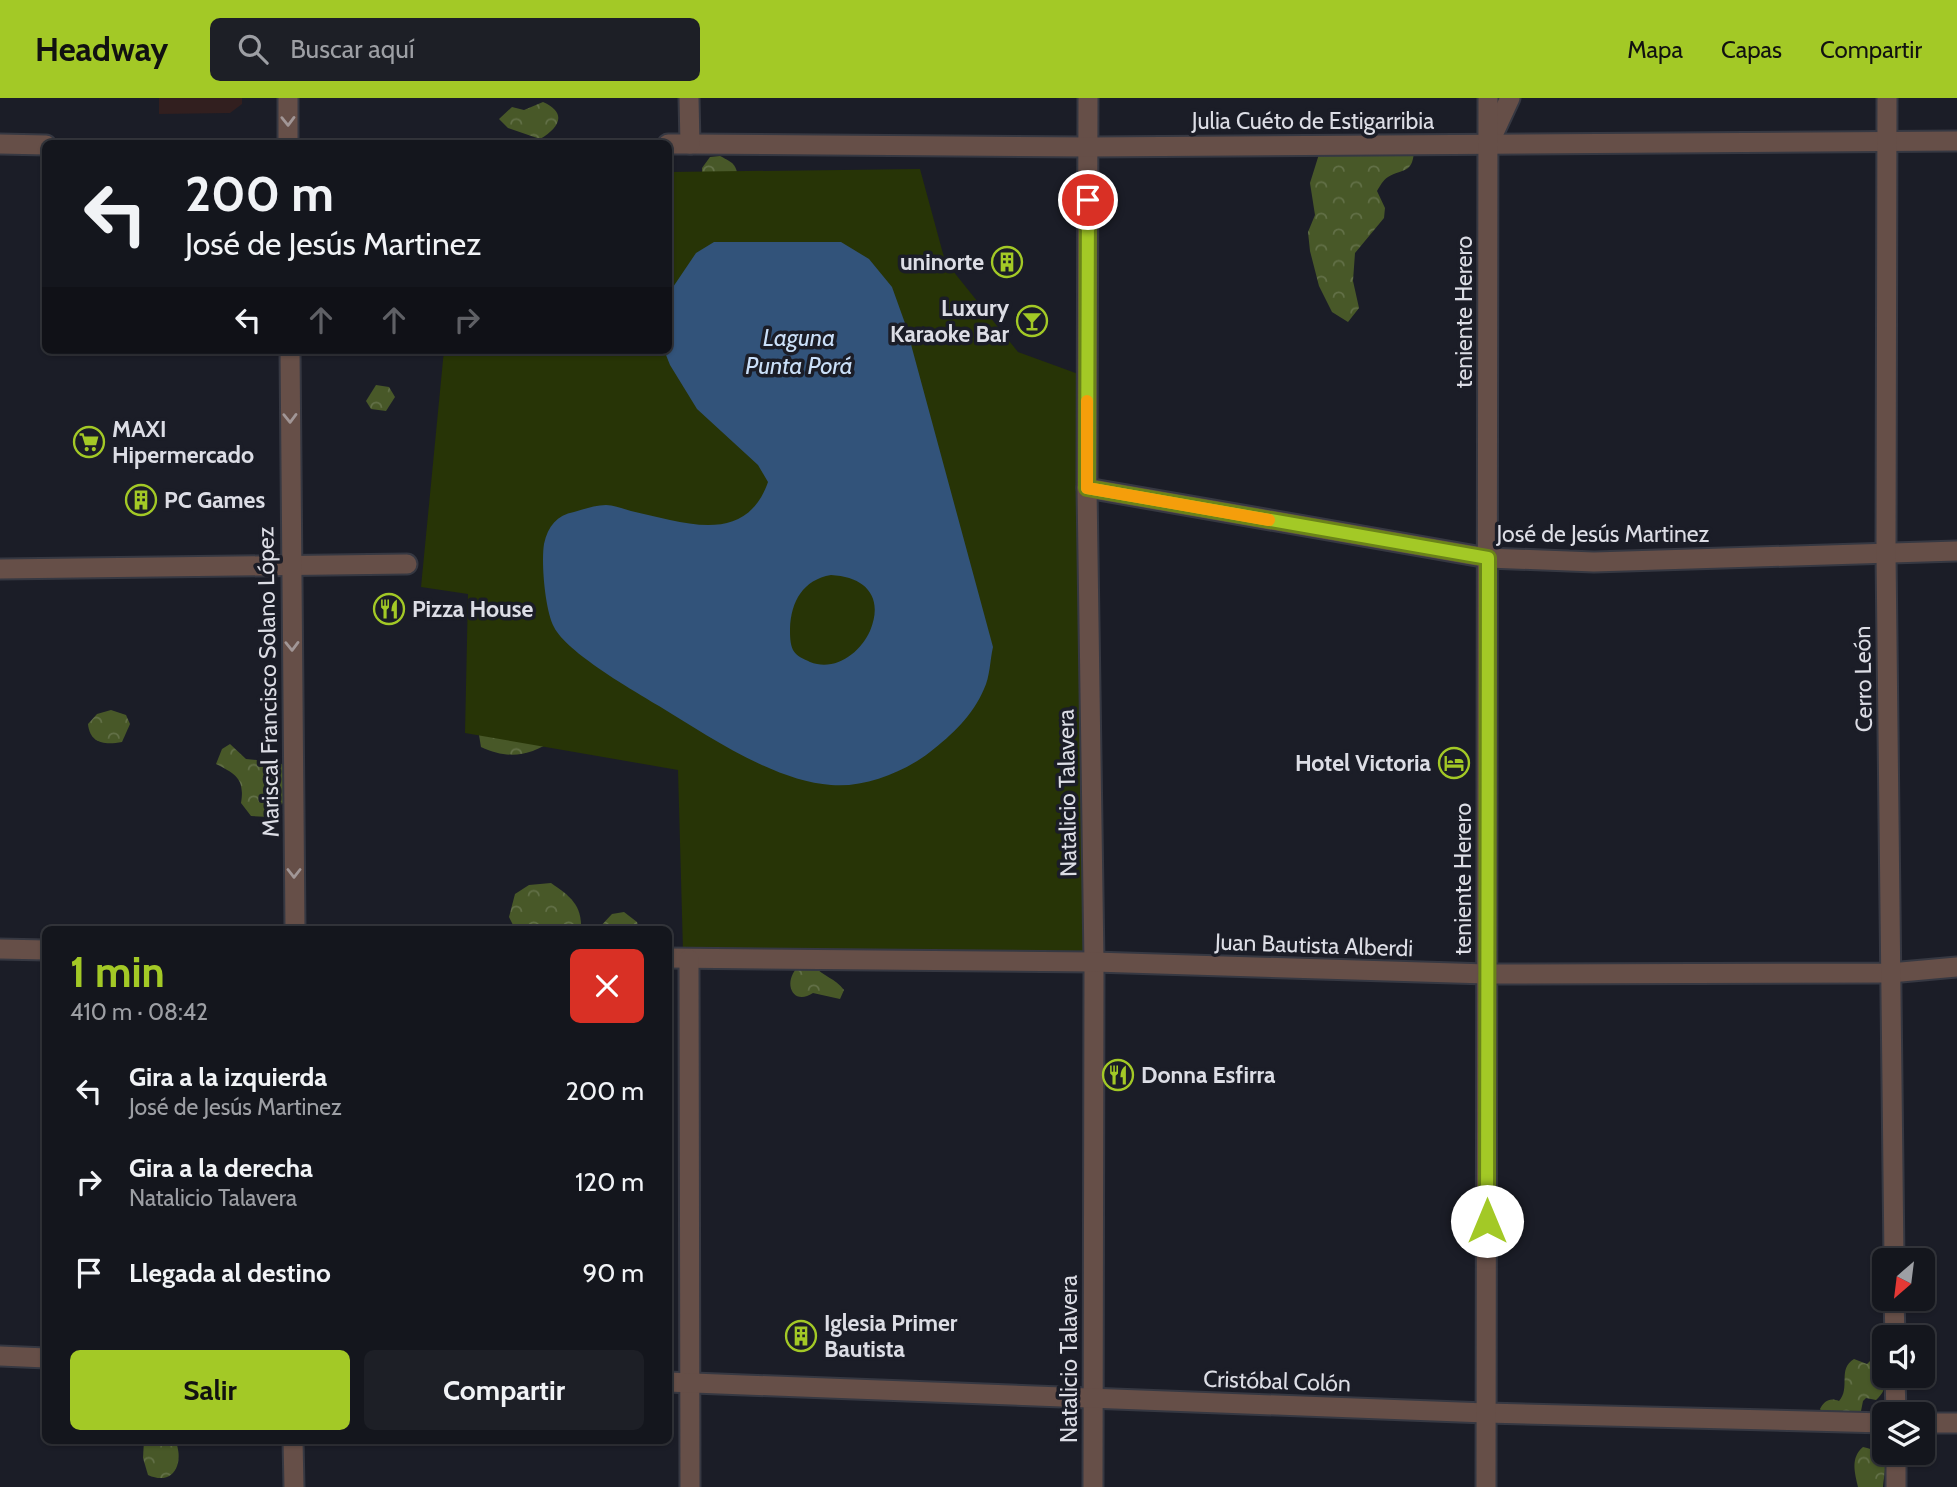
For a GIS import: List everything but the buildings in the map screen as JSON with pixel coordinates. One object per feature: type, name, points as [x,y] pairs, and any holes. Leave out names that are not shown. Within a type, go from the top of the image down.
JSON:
[{"type":"street","points":[[288,98],[288,140]]},
{"type":"street","points":[[689,98],[691,144]]},
{"type":"street","name":"Natalicio Talavera","points":[[1088,98],[1087,488],[1094,962],[1093,1487]]},
{"type":"street","name":"teniente Herero","points":[[1486,1487],[1488,98]]},
{"type":"street","points":[[1488,145],[1510,98]]},
{"type":"street","name":"Cerro León","points":[[1887,98],[1886,554],[1894,1248]]},
{"type":"street","name":"Julia Cuéto de Estigarribia","points":[[672,144],[1088,147],[1957,142]]},
{"type":"street","points":[[0,144],[42,145]]},
{"type":"street","name":"Mariscal Francisco Solano López","points":[[290,354],[295,926]]},
{"type":"street","name":"José de Jesús Martinez","points":[[1087,488],[1488,558],[1594,562],[1957,551]]},
{"type":"street","points":[[0,569],[407,564]]},
{"type":"street","points":[[0,949],[42,950]]},
{"type":"street","name":"Juan Bautista Alberdi","points":[[672,958],[1094,962],[1488,974],[1890,973],[1957,967]]},
{"type":"street","points":[[689,959],[690,1487]]},
{"type":"street","points":[[0,1356],[42,1358]]},
{"type":"street","name":"Cristóbal Colón","points":[[672,1381],[1486,1413],[1872,1423]]},
{"type":"street","points":[[1935,1423],[1957,1423]]},
{"type":"street","points":[[293,1444],[294,1487]]},
{"type":"street","points":[[1896,1465],[1896,1487]]},
{"type":"shaded area","points":[[159,98],[242,98],[242,104],[230,113],[159,114]]},
{"type":"green space","points":[[543,102],[556,111],[558,120],[552,130],[540,139],[508,128],[499,119],[512,107],[524,110]]},
{"type":"green space","points":[[1320,151],[1414,152],[1409,167],[1386,178],[1377,191],[1385,208],[1384,218],[1355,253],[1353,281],[1359,308],[1348,322],[1332,312],[1319,286],[1310,251],[1308,232],[1315,215],[1310,183]]},
{"type":"green space","points":[[720,156],[733,164],[737,179],[702,176],[702,168],[710,157]]},
{"type":"green space","points":[[920,169],[945,261],[1018,352],[1081,375],[1087,956],[683,951],[678,770],[465,733],[468,594],[421,587],[444,354],[672,354],[672,172]]},
{"type":"green space","points":[[376,385],[389,387],[395,397],[386,411],[371,409],[366,401]]},
{"type":"green space","points":[[486,706],[554,740],[536,750],[510,755],[481,747],[479,735]]},
{"type":"green space","points":[[111,710],[126,715],[130,724],[122,742],[99,742],[92,736],[88,724],[97,714]]},
{"type":"green space","points":[[230,744],[246,759],[279,762],[294,774],[286,800],[269,817],[251,816],[241,803],[242,788],[238,778],[216,764],[222,749]]},
{"type":"green space","points":[[551,883],[564,892],[577,907],[581,926],[514,926],[509,917],[515,894],[529,885]]},
{"type":"green space","points":[[624,912],[638,926],[601,926],[612,914]]},
{"type":"green space","points":[[799,966],[814,966],[837,983],[844,990],[840,999],[813,993],[800,997],[795,995],[790,985]]},
{"type":"green space","points":[[1854,1359],[1867,1364],[1872,1359],[1872,1388],[1884,1388],[1880,1396],[1876,1400],[1866,1398],[1861,1411],[1854,1417],[1823,1414],[1820,1409],[1825,1402],[1833,1399],[1839,1401],[1842,1396],[1849,1363]]},
{"type":"green space","points":[[144,1444],[176,1444],[178,1448],[178,1464],[171,1475],[165,1478],[148,1475],[143,1458]]},
{"type":"green space","points":[[1863,1447],[1872,1450],[1872,1465],[1885,1465],[1883,1487],[1858,1487],[1855,1461]]},
{"type":"water","name":"Laguna Punta Porá","points":[[714,242],[841,242],[869,259],[892,287],[906,326],[993,647],[986,684],[968,716],[930,752],[896,772],[857,784],[831,785],[809,782],[764,766],[720,743],[602,670],[572,648],[554,627],[544,586],[543,562],[548,532],[558,519],[568,513],[606,505],[691,524],[728,523],[744,516],[758,502],[768,482],[758,465],[697,409],[670,365],[666,354],[672,354],[672,289],[696,253]],"holes":[[[831,575],[854,580],[869,591],[875,608],[874,619],[866,639],[853,653],[837,662],[819,664],[800,657],[791,645],[790,631],[793,609],[800,593],[813,582]]]},
{"type":"slow traffic","points":[[1087,401],[1087,488],[1269,520]]},
{"type":"place","name":"uninorte","points":[[1007,262]]},
{"type":"place","name":"Luxury Karaoke Bar","points":[[1032,321]]},
{"type":"place","name":"MAXI Hipermercado","points":[[89,442]]},
{"type":"place","name":"PC Games","points":[[141,500]]},
{"type":"place","name":"Pizza House","points":[[389,609]]},
{"type":"place","name":"Hotel Victoria","points":[[1454,763]]},
{"type":"place","name":"Donna Esfirra","points":[[1118,1075]]},
{"type":"place","name":"Iglesia Primer Bautista","points":[[801,1336]]},
{"type":"route","points":[[1088,200],[1087,488],[1488,558],[1487,1221]]}]
